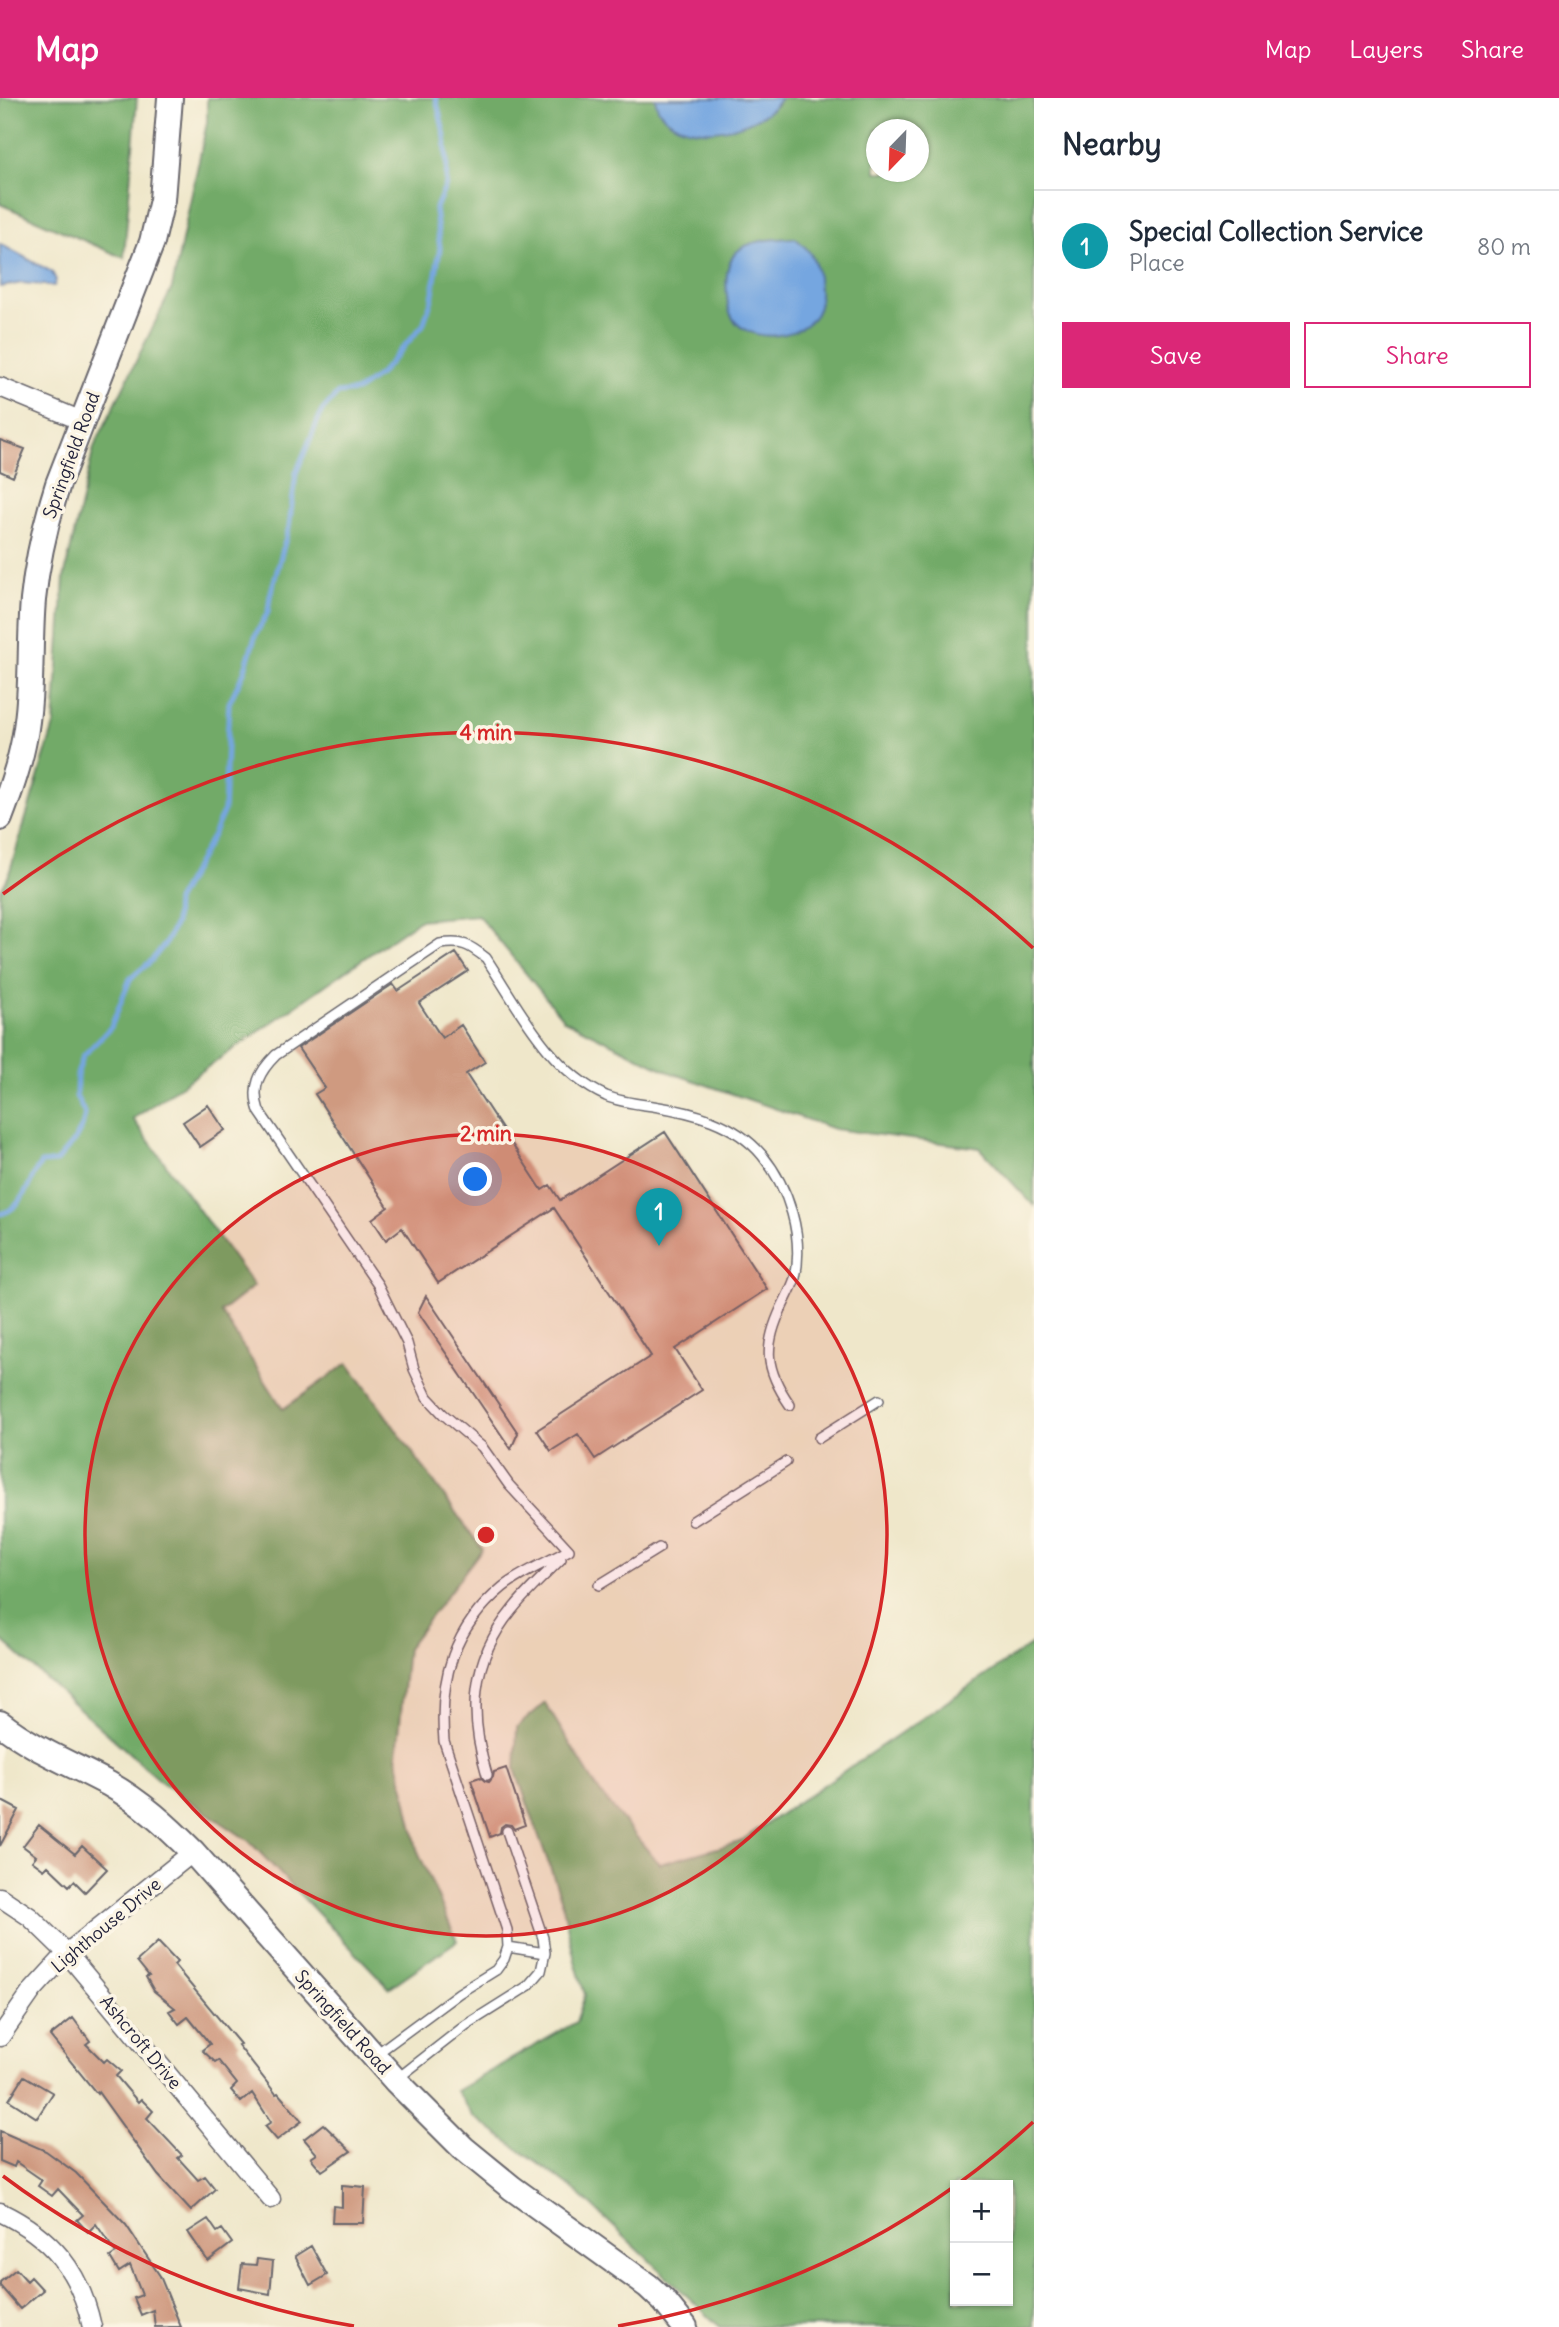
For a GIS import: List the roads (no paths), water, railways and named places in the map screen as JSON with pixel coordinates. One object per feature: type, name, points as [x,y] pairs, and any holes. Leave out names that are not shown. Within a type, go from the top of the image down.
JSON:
[{"type":"street","name":"Springfield Road","points":[[0,818],[15,777],[24,740],[30,685],[33,602],[43,536],[58,484],[152,242],[162,200],[170,98]]},
{"type":"street","points":[[0,387],[82,421]]},
{"type":"street","name":"Springfield Road","points":[[0,1723],[39,1749],[128,1795],[150,1812],[193,1852],[396,2081],[479,2162],[648,2286],[685,2327]]},
{"type":"street","name":"Lighthouse Drive","points":[[0,2037],[32,1991],[67,1953],[193,1852]]},
{"type":"street","name":"Ashcroft Drive","points":[[0,1897],[30,1917],[67,1953],[271,2199]]},
{"type":"street","points":[[0,2212],[40,2236],[68,2266],[81,2288],[92,2327]]},
{"type":"lane","points":[[569,1550],[509,1485],[482,1447],[443,1414],[427,1396],[402,1334],[378,1285],[259,1111],[255,1098],[262,1069],[276,1055],[440,944],[459,942],[486,958],[549,1052],[577,1077],[607,1096],[712,1119],[743,1138],[761,1154],[782,1186],[794,1219],[798,1250],[794,1280],[769,1337],[767,1359],[776,1386],[790,1405]]},
{"type":"lane","points":[[819,1438],[879,1400]]},
{"type":"lane","points":[[693,1521],[786,1462]]},
{"type":"lane","points":[[599,1586],[659,1548]]},
{"type":"lane","points":[[487,1775],[477,1741],[476,1704],[478,1679],[486,1653],[512,1610],[569,1550]]},
{"type":"lane","points":[[374,2056],[459,1993],[496,1970],[504,1959],[508,1947],[507,1930],[444,1741],[441,1708],[456,1648],[482,1608],[505,1586],[569,1550]]},
{"type":"lane","points":[[396,2081],[466,2025],[528,1986],[541,1971],[545,1953],[536,1911],[508,1831]]},
{"type":"lane","points":[[508,1947],[545,1953]]},
{"type":"water","points":[[655,98],[781,98],[771,109],[741,126],[705,131],[688,129],[673,123],[660,112]]},
{"type":"water","points":[[795,238],[808,251],[816,265],[820,300],[815,314],[805,325],[775,336],[759,335],[744,329],[734,319],[728,305],[726,286],[731,259],[738,250],[748,245]]},
{"type":"water","points":[[0,244],[52,272],[56,280],[54,286],[22,283],[0,287]]},
{"type":"waterway","points":[[0,1214],[15,1206],[41,1163],[56,1162],[82,1127],[85,1114],[76,1096],[77,1075],[83,1056],[111,1027],[130,979],[151,961],[165,944],[175,924],[176,901],[224,810],[229,703],[244,672],[256,634],[268,612],[289,527],[296,473],[322,411],[338,393],[357,391],[379,375],[423,325],[432,299],[440,248],[435,210],[446,185],[445,137],[436,98]]},
{"type":"place","name":"Special Collection Service","points":[[659,1246]]}]
